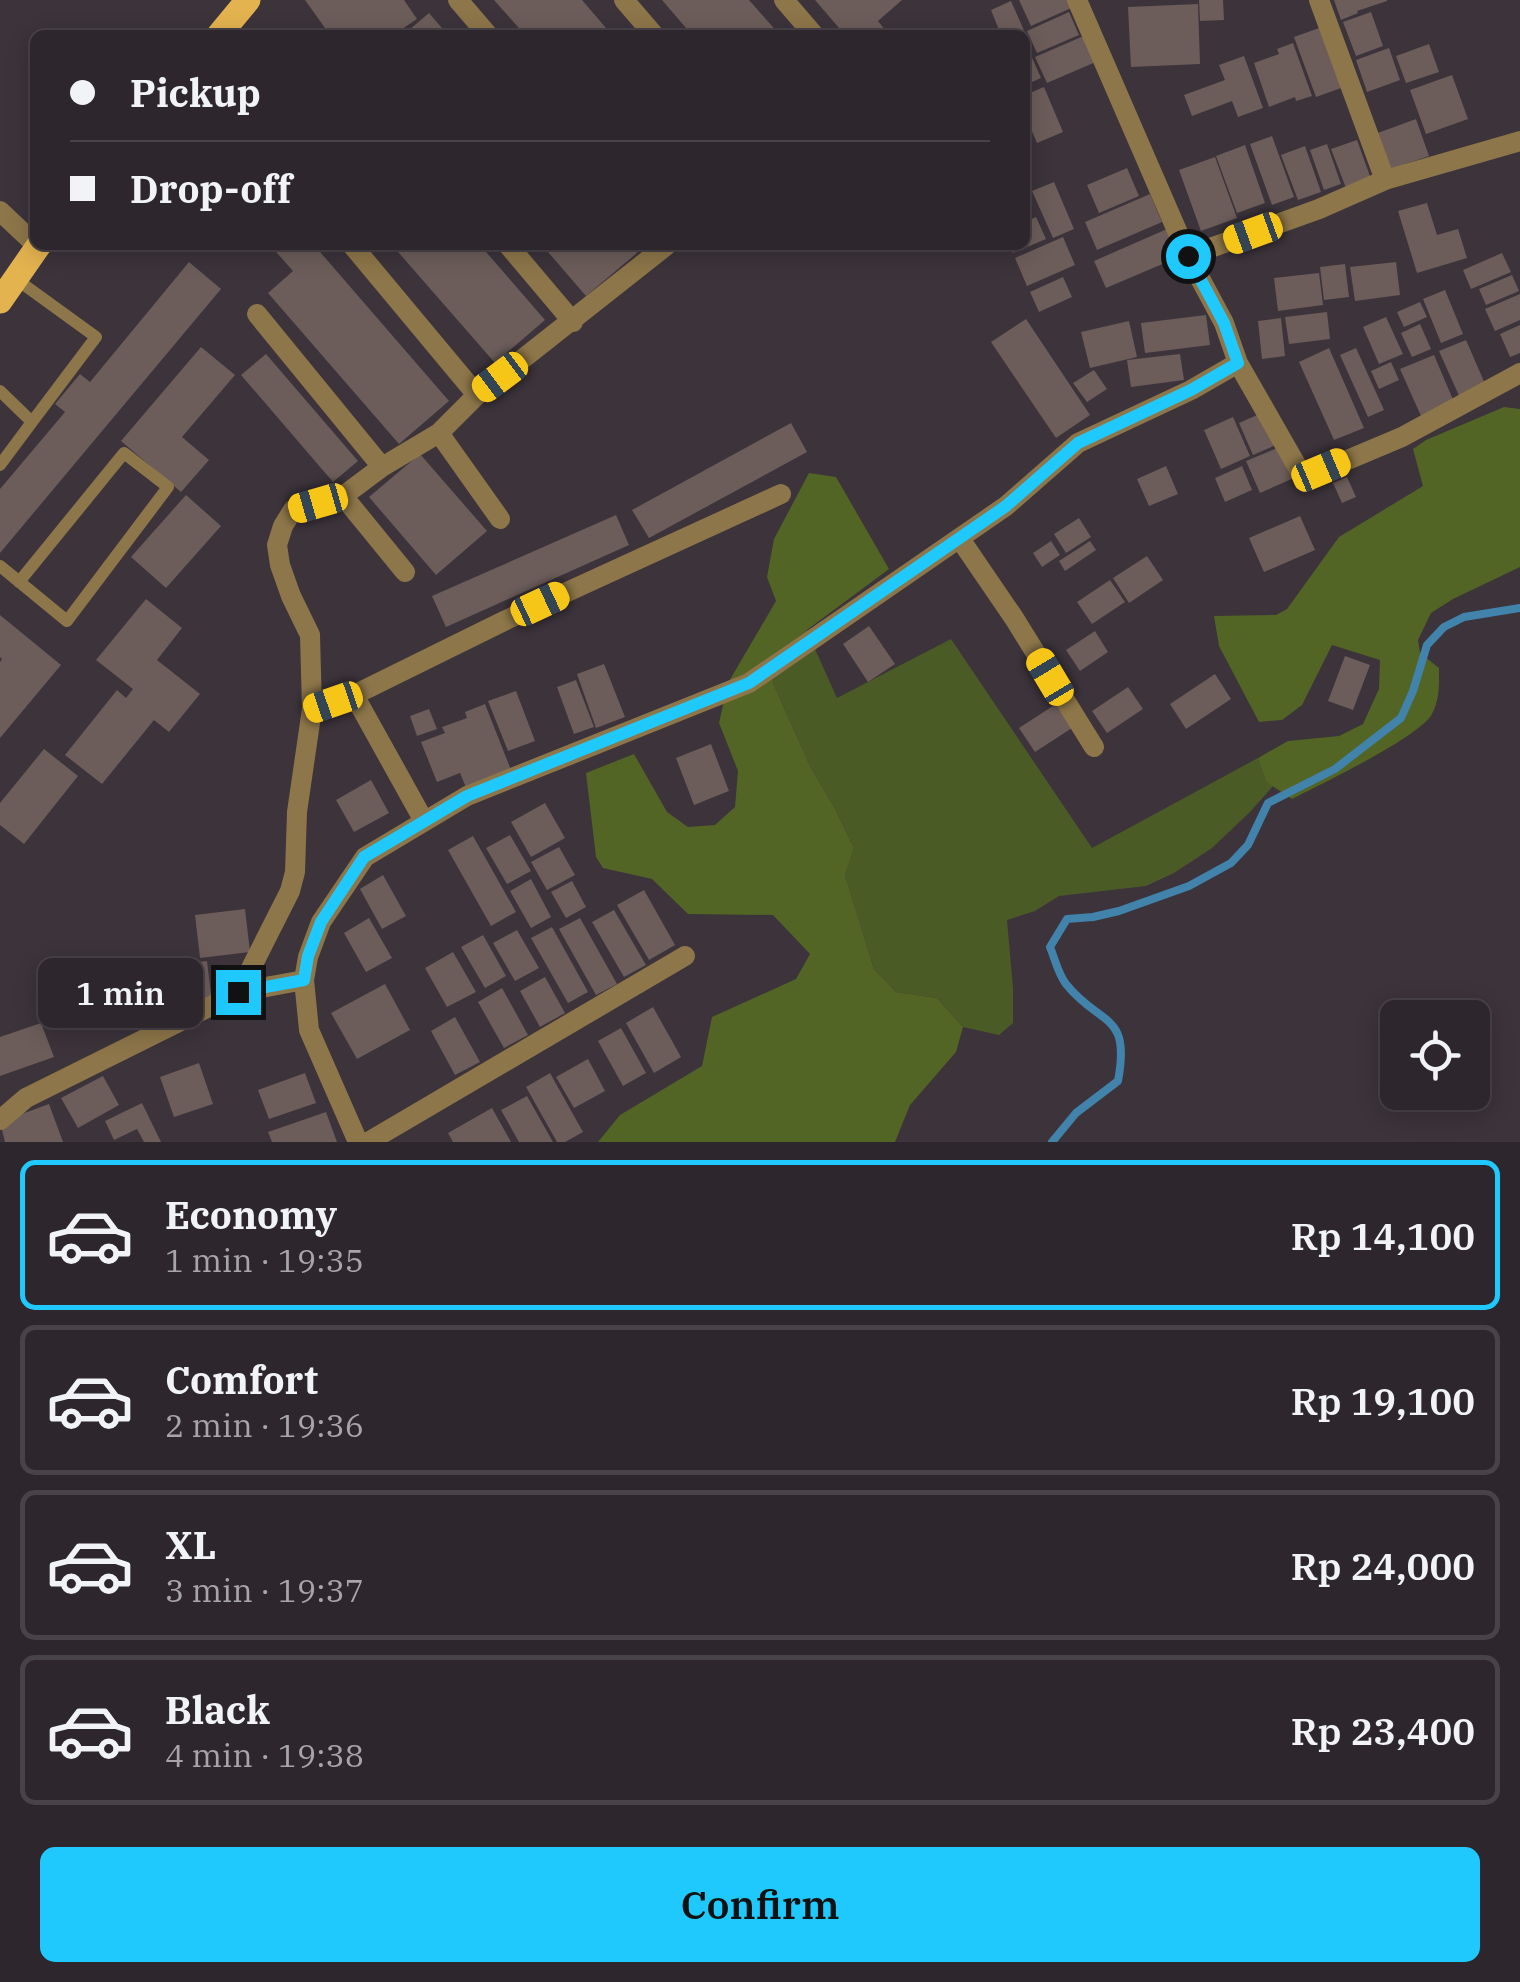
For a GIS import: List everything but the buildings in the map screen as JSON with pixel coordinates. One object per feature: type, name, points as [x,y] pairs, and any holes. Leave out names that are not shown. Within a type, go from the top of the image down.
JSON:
[{"type":"main road","points":[[222,30],[248,0]]},
{"type":"main road","points":[[0,301],[34,250]]},
{"type":"street","points":[[458,0],[484,30]]},
{"type":"street","points":[[624,0],[650,30]]},
{"type":"street","points":[[784,0],[810,30]]},
{"type":"street","points":[[1076,0],[1188,256],[1224,323],[1238,363],[1302,475],[1307,477],[1402,436],[1520,372]]},
{"type":"street","points":[[1319,0],[1384,180]]},
{"type":"street","points":[[1188,256],[1318,209],[1384,180],[1520,141]]},
{"type":"street","points":[[0,212],[30,239]]},
{"type":"street","points":[[356,250],[476,395]]},
{"type":"street","points":[[512,250],[572,322]]},
{"type":"street","points":[[238,992],[290,890],[295,872],[297,812],[312,709],[310,635],[280,566],[276,545],[283,526],[294,510],[344,496],[438,433],[476,395],[661,250]]},
{"type":"street","points":[[257,314],[382,467]]},
{"type":"street","points":[[358,1142],[309,1030],[304,980],[321,922],[364,857],[467,796],[749,683],[1006,506],[1078,443],[1191,390],[1238,363]]},
{"type":"street","points":[[438,433],[500,519]]},
{"type":"street","points":[[312,709],[354,695],[780,494]]},
{"type":"street","points":[[344,496],[405,572]]},
{"type":"street","points":[[960,539],[1094,748]]},
{"type":"street","points":[[354,695],[424,821]]},
{"type":"street","points":[[368,1142],[685,956]]},
{"type":"street","points":[[0,1120],[26,1098],[238,992],[304,980]]},
{"type":"lane","points":[[0,465],[96,337],[16,279]]},
{"type":"lane","points":[[0,390],[32,422]]},
{"type":"lane","points":[[0,566],[19,582],[67,621],[168,486],[124,453],[19,582]]},
{"type":"green space","points":[[1504,407],[1520,409],[1520,567],[1431,613],[1418,640],[1420,653],[1439,668],[1439,686],[1435,708],[1424,724],[1368,760],[1292,799],[1266,782],[1258,758],[1288,741],[1339,736],[1363,724],[1379,689],[1380,660],[1332,645],[1302,705],[1282,720],[1259,722],[1219,646],[1214,616],[1276,615],[1287,609],[1339,537],[1423,486],[1413,449]]},
{"type":"green space","points":[[809,473],[836,477],[889,569],[776,653],[773,683],[810,766],[854,848],[845,875],[874,969],[896,992],[937,998],[963,1027],[956,1052],[910,1105],[895,1142],[598,1142],[620,1115],[702,1066],[712,1017],[796,979],[810,954],[773,915],[688,914],[652,879],[603,868],[596,857],[586,773],[634,754],[667,812],[688,827],[715,825],[735,807],[738,771],[719,723],[728,683],[776,601],[767,577],[774,539]]},
{"type":"green space","points":[[806,629],[837,698],[951,639],[1092,848],[1258,758],[1266,782],[1273,786],[1212,848],[1174,873],[1146,886],[1059,896],[1035,911],[1007,920],[1013,1023],[999,1035],[963,1027],[937,998],[896,992],[874,969],[845,875],[854,848],[810,766],[773,683],[776,653]]},
{"type":"waterway","points":[[1052,1142],[1076,1113],[1118,1081],[1121,1058],[1120,1042],[1110,1022],[1079,998],[1057,966],[1050,947],[1067,919],[1119,911],[1189,886],[1231,863],[1248,845],[1268,803],[1335,769],[1401,718],[1427,645],[1444,627],[1464,617],[1520,608]]},
{"type":"route","points":[[238,992],[304,980],[321,922],[364,857],[467,796],[749,683],[1006,506],[1078,443],[1191,390],[1238,363],[1224,323],[1188,256]]}]
